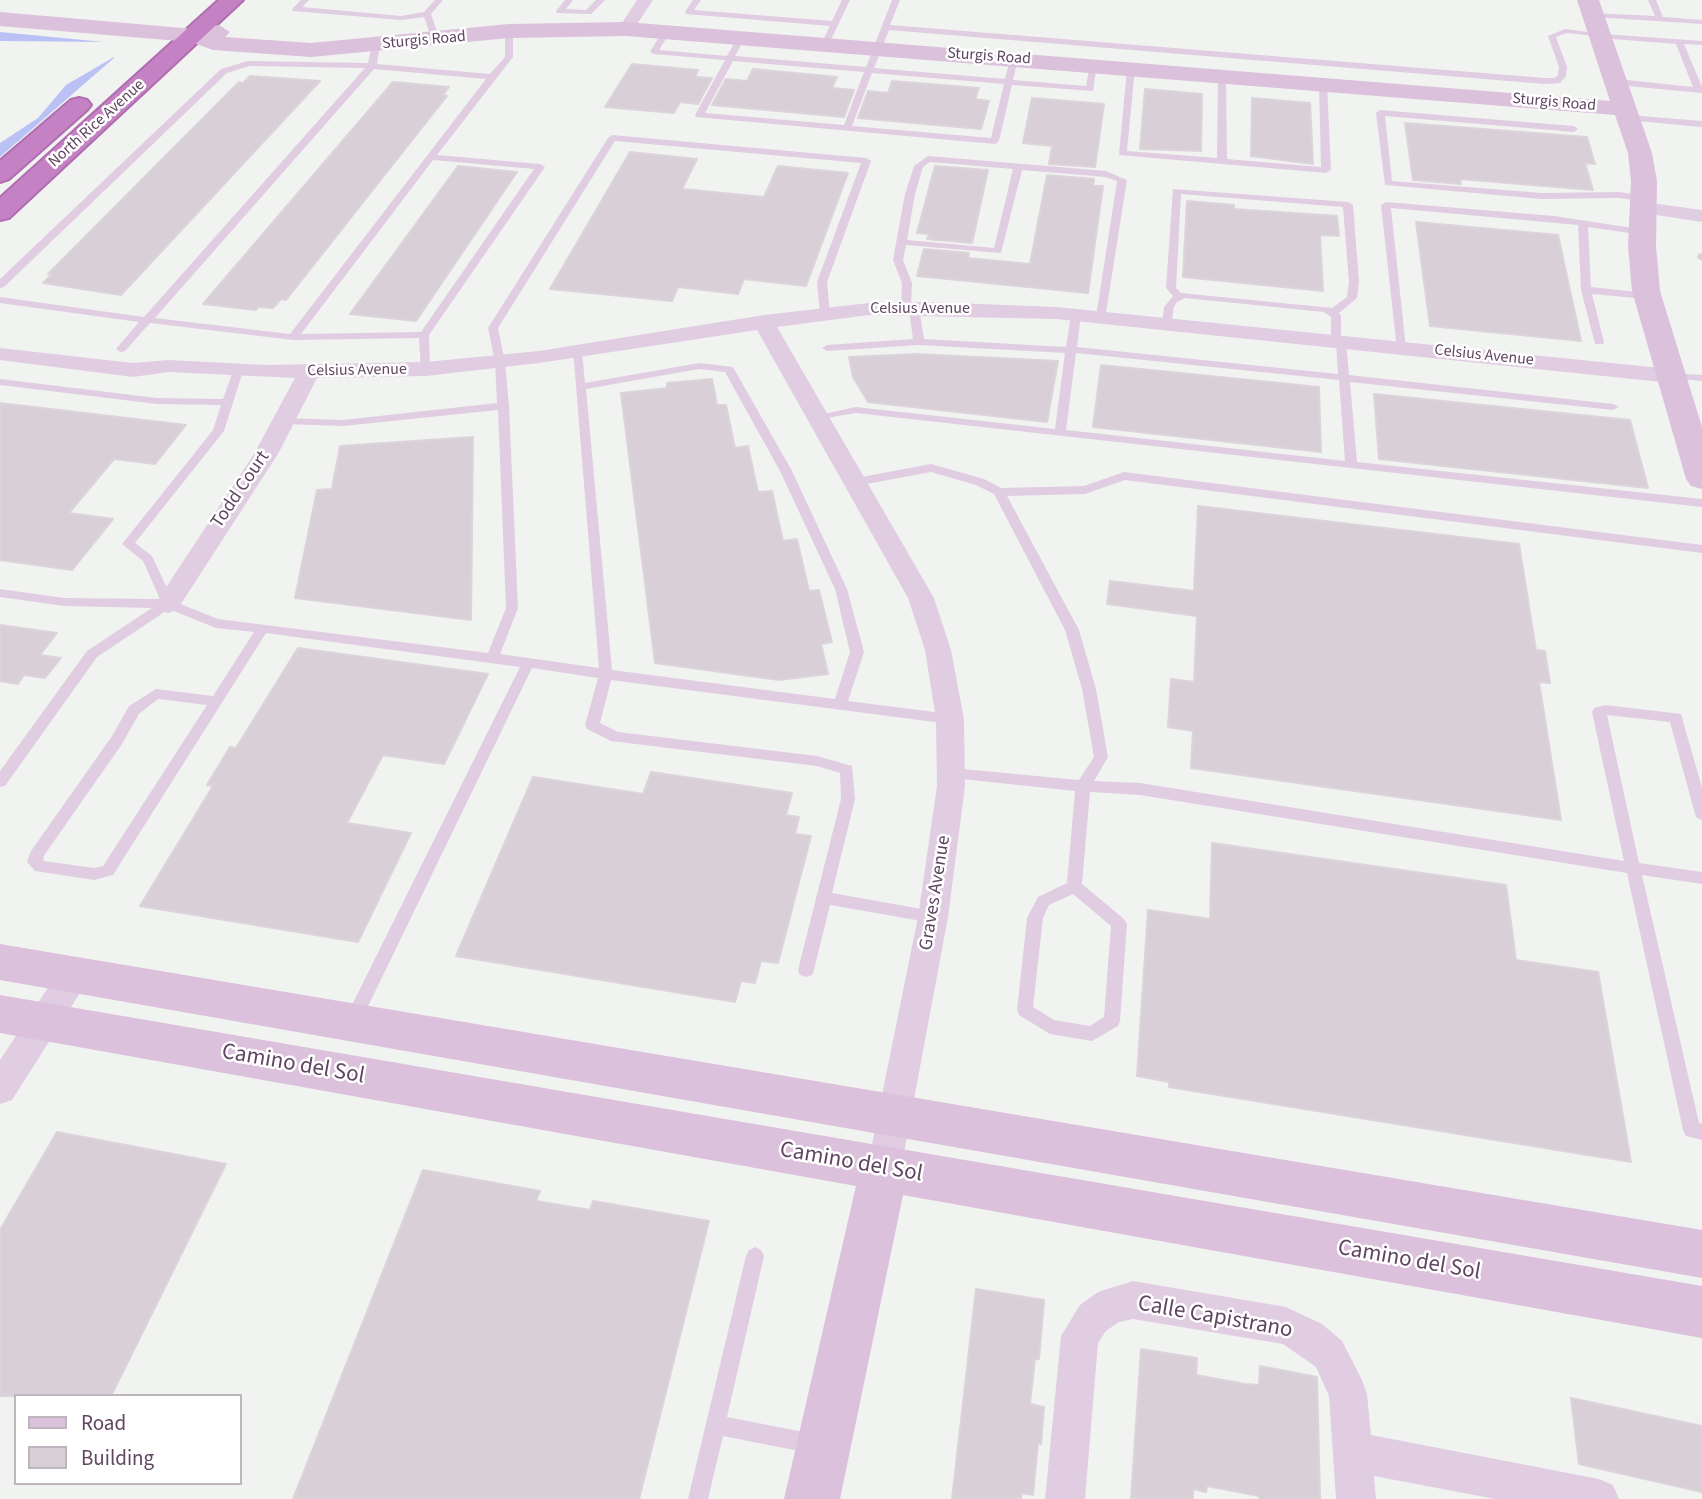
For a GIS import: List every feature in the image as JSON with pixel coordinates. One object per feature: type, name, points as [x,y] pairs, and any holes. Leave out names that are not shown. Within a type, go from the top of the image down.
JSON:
[{"type":"highway","name":"North Rice Avenue","points":[[0,212],[187,26],[232,0]]},
{"type":"highway","name":"North Rice Avenue","points":[[134,57],[161,33]]},
{"type":"highway","name":"North Rice Avenue","points":[[0,174],[93,93]]},
{"type":"street","points":[[626,29],[645,0]]},
{"type":"street","name":"Sturgis Road","points":[[0,19],[161,33],[187,26],[213,43],[288,49],[352,46],[374,56],[436,40],[509,31],[626,29],[741,38],[830,34],[877,48],[1014,59],[1115,61],[1222,76],[1323,84],[1374,78],[1624,103]]},
{"type":"street","points":[[1595,21],[1640,153],[1647,296],[1702,479]]},
{"type":"street","points":[[1644,213],[1702,216]]},
{"type":"street","name":"Celsius Avenue","points":[[0,354],[133,370],[169,366],[309,372],[426,369],[578,351],[764,321],[910,308],[1101,317],[1671,376]]},
{"type":"street","name":"Graves Avenue","points":[[764,321],[775,346],[921,598],[938,650],[950,719],[952,773],[933,917],[896,1118],[812,1499]]},
{"type":"street","name":"Celsius Avenue","points":[[0,335],[149,352],[169,366]]},
{"type":"street","name":"Todd Court","points":[[168,604],[285,421],[309,372]]},
{"type":"street","points":[[0,962],[896,1118],[1702,1254]]},
{"type":"street","points":[[0,1089],[74,975]]},
{"type":"street","name":"Camino del Sol","points":[[0,1014],[1702,1312]]},
{"type":"street","name":"Calle Capistrano","points":[[1065,1499],[1080,1336],[1093,1318],[1111,1305],[1133,1300],[1286,1326],[1309,1337],[1329,1354],[1339,1370],[1348,1394],[1355,1452],[1356,1499]]},
{"type":"street","points":[[1355,1452],[1599,1499]]},
{"type":"lane","points":[[305,0],[296,9],[401,18],[427,14],[439,0]]},
{"type":"lane","points":[[569,0],[561,11],[588,12],[601,0]]},
{"type":"lane","points":[[696,0],[689,12],[830,34],[846,0]]},
{"type":"lane","points":[[847,128],[896,0]]},
{"type":"lane","points":[[1652,0],[1660,19]]},
{"type":"lane","points":[[427,14],[436,40]]},
{"type":"lane","points":[[886,27],[1115,61],[1374,78],[1557,81],[1562,76],[1563,67],[1552,36],[1595,21],[1660,19],[1702,22]]},
{"type":"lane","points":[[1595,21],[1679,41],[1702,43]]},
{"type":"lane","points":[[293,337],[509,57],[509,31]]},
{"type":"lane","points":[[666,32],[654,52],[1090,89],[1115,61]]},
{"type":"lane","points":[[741,38],[699,115],[995,141],[1014,59]]},
{"type":"lane","points":[[1624,103],[1701,90],[1679,41]]},
{"type":"lane","points":[[0,285],[225,71],[248,63],[374,56],[492,77]]},
{"type":"lane","points":[[121,349],[374,56]]},
{"type":"lane","points":[[1115,61],[1122,153],[1326,170],[1323,84]]},
{"type":"lane","points":[[1222,76],[1222,160]]},
{"type":"lane","points":[[1624,103],[1702,124]]},
{"type":"lane","points":[[1574,129],[1380,113],[1388,183],[1542,196],[1618,195],[1644,213]]},
{"type":"lane","points":[[492,658],[512,608],[503,406],[500,362],[493,328],[612,138],[866,161],[822,282],[825,314]]},
{"type":"lane","points":[[426,369],[424,335],[540,167],[431,157]]},
{"type":"lane","points":[[919,342],[907,283],[898,260],[909,194],[922,160],[1106,174],[1122,180],[1101,317]]},
{"type":"lane","points":[[901,242],[998,251],[1018,167]]},
{"type":"lane","points":[[1176,191],[1348,205],[1354,282],[1352,298],[1334,312],[1178,296],[1171,288],[1176,191]]},
{"type":"lane","points":[[1401,348],[1386,205],[1583,224],[1644,213]]},
{"type":"lane","points":[[1583,224],[1586,290],[1600,342]]},
{"type":"lane","points":[[1586,290],[1647,296]]},
{"type":"lane","points":[[1167,324],[1169,307],[1178,296]]},
{"type":"lane","points":[[0,300],[293,337],[424,335]]},
{"type":"lane","points":[[1334,312],[1344,376],[1351,465]]},
{"type":"lane","points":[[1060,433],[1076,315]]},
{"type":"lane","points":[[827,348],[919,342],[1071,350],[1344,376],[1612,407]]},
{"type":"lane","points":[[578,351],[606,674],[592,725],[616,737],[817,761],[847,770],[848,799],[806,970]]},
{"type":"lane","points":[[581,387],[699,366],[729,369],[786,471],[841,589],[857,652],[840,705]]},
{"type":"lane","points":[[168,604],[148,559],[128,544],[218,431],[238,371]]},
{"type":"lane","points":[[1671,376],[1702,378]]},
{"type":"lane","points":[[0,382],[156,401],[226,402]]},
{"type":"lane","points":[[285,421],[343,422],[503,406]]},
{"type":"lane","points":[[818,418],[856,410],[1702,503]]},
{"type":"lane","points":[[856,482],[930,468],[980,482],[999,492],[1085,490],[1124,476],[1702,549]]},
{"type":"lane","points":[[999,492],[1072,630],[1089,690],[1101,757],[1083,786],[1074,886]]},
{"type":"lane","points":[[0,593],[64,602],[168,604],[216,623],[950,719]]},
{"type":"lane","points":[[0,782],[92,654],[168,604]]},
{"type":"lane","points":[[218,701],[156,694],[145,700],[134,710],[117,740],[36,855],[34,862],[40,867],[94,874],[108,871],[218,701],[263,628]]},
{"type":"lane","points":[[352,1023],[528,663]]},
{"type":"lane","points":[[1702,814],[1676,718],[1599,712],[1692,1130],[1702,1132]]},
{"type":"lane","points":[[952,773],[1154,791],[1702,878]]},
{"type":"lane","points":[[1074,886],[1119,924],[1112,1021],[1092,1034],[1050,1027],[1025,1010],[1035,918],[1043,901],[1074,886]]},
{"type":"lane","points":[[823,898],[933,917]]},
{"type":"lane","points":[[698,1499],[755,1256]]},
{"type":"lane","points":[[715,1425],[823,1446]]},
{"type":"shaded area","points":[[0,32],[104,42],[0,41]]},
{"type":"shaded area","points":[[114,57],[0,157],[0,143],[38,118],[66,85]]},
{"type":"building","points":[[632,64],[698,70],[695,77],[712,78],[698,104],[680,102],[674,113],[605,107]]},
{"type":"building","points":[[753,69],[837,77],[832,88],[854,90],[844,117],[712,105],[726,79],[747,81]]},
{"type":"building","points":[[250,76],[320,81],[121,295],[43,283],[52,274],[48,274],[239,82],[243,83]]},
{"type":"building","points":[[892,81],[979,88],[975,99],[989,101],[981,129],[858,118],[868,91],[888,93]]},
{"type":"building","points":[[393,82],[449,87],[443,95],[447,96],[286,300],[281,299],[273,308],[258,307],[256,310],[203,304]]},
{"type":"building","points":[[1145,89],[1202,94],[1201,151],[1140,149]]},
{"type":"building","points":[[1032,98],[1104,104],[1095,167],[1049,164],[1052,146],[1023,143]]},
{"type":"building","points":[[1252,98],[1310,103],[1313,164],[1251,156]]},
{"type":"building","points":[[1405,123],[1587,137],[1595,164],[1585,163],[1593,190],[1460,179],[1461,184],[1413,180]]},
{"type":"building","points":[[630,152],[697,159],[682,189],[764,197],[778,166],[848,173],[806,286],[744,279],[738,294],[678,287],[672,301],[550,289]]},
{"type":"building","points":[[458,166],[517,172],[416,321],[350,314]]},
{"type":"building","points":[[935,166],[988,170],[972,243],[927,239],[929,234],[917,233]]},
{"type":"building","points":[[1047,175],[1094,179],[1093,186],[1103,186],[1088,293],[917,276],[924,249],[969,253],[968,258],[1030,264]]},
{"type":"building","points":[[1187,201],[1234,205],[1234,209],[1337,216],[1339,236],[1320,235],[1323,291],[1183,277]]},
{"type":"building","points":[[1416,222],[1558,235],[1581,341],[1430,326]]},
{"type":"building","points":[[917,354],[1058,361],[1047,422],[868,402],[853,377],[849,357]]},
{"type":"building","points":[[1101,365],[1319,387],[1321,452],[1093,427]]},
{"type":"building","points":[[712,379],[717,405],[726,405],[735,448],[748,446],[758,492],[772,491],[783,541],[797,539],[809,591],[819,590],[832,642],[821,644],[828,674],[779,680],[655,663],[621,393],[667,388],[667,383]]},
{"type":"building","points":[[1374,394],[1630,420],[1648,488],[1379,459]]},
{"type":"building","points":[[0,403],[186,425],[155,464],[114,459],[69,513],[113,519],[72,570],[0,560]]},
{"type":"building","points":[[473,437],[471,620],[295,598],[317,490],[332,489],[340,446]]},
{"type":"building","points":[[1198,506],[1519,544],[1536,650],[1545,651],[1550,683],[1539,682],[1561,820],[1191,768],[1193,731],[1168,727],[1171,679],[1194,682],[1197,616],[1107,604],[1110,581],[1194,591]]},
{"type":"building","points":[[0,625],[57,633],[40,655],[61,658],[45,678],[24,675],[18,684],[0,681]]},
{"type":"building","points":[[298,648],[488,674],[444,764],[383,755],[347,823],[411,833],[358,942],[140,906],[213,786],[207,785],[230,747],[236,748]]},
{"type":"building","points":[[651,772],[792,793],[786,815],[799,817],[795,834],[811,836],[778,963],[761,961],[755,983],[741,981],[735,1002],[456,956],[533,777],[643,794]]},
{"type":"building","points":[[1212,843],[1506,885],[1516,960],[1598,972],[1631,1162],[1169,1087],[1169,1082],[1137,1076],[1148,910],[1210,919]]},
{"type":"building","points":[[57,1132],[226,1164],[112,1394],[0,1396],[0,1230]]},
{"type":"building","points":[[423,1170],[540,1191],[536,1201],[590,1210],[593,1201],[709,1221],[639,1499],[293,1499]]},
{"type":"building","points":[[976,1289],[1044,1300],[1039,1359],[1035,1359],[1030,1404],[1044,1407],[1041,1444],[1038,1443],[1033,1495],[1021,1493],[1021,1499],[952,1499]]},
{"type":"building","points":[[1141,1349],[1197,1358],[1196,1375],[1245,1384],[1259,1385],[1260,1366],[1317,1377],[1320,1499],[1259,1499],[1259,1496],[1207,1486],[1206,1492],[1193,1489],[1193,1499],[1131,1499]]},
{"type":"building","points":[[1571,1398],[1702,1426],[1702,1492],[1579,1464]]}]
